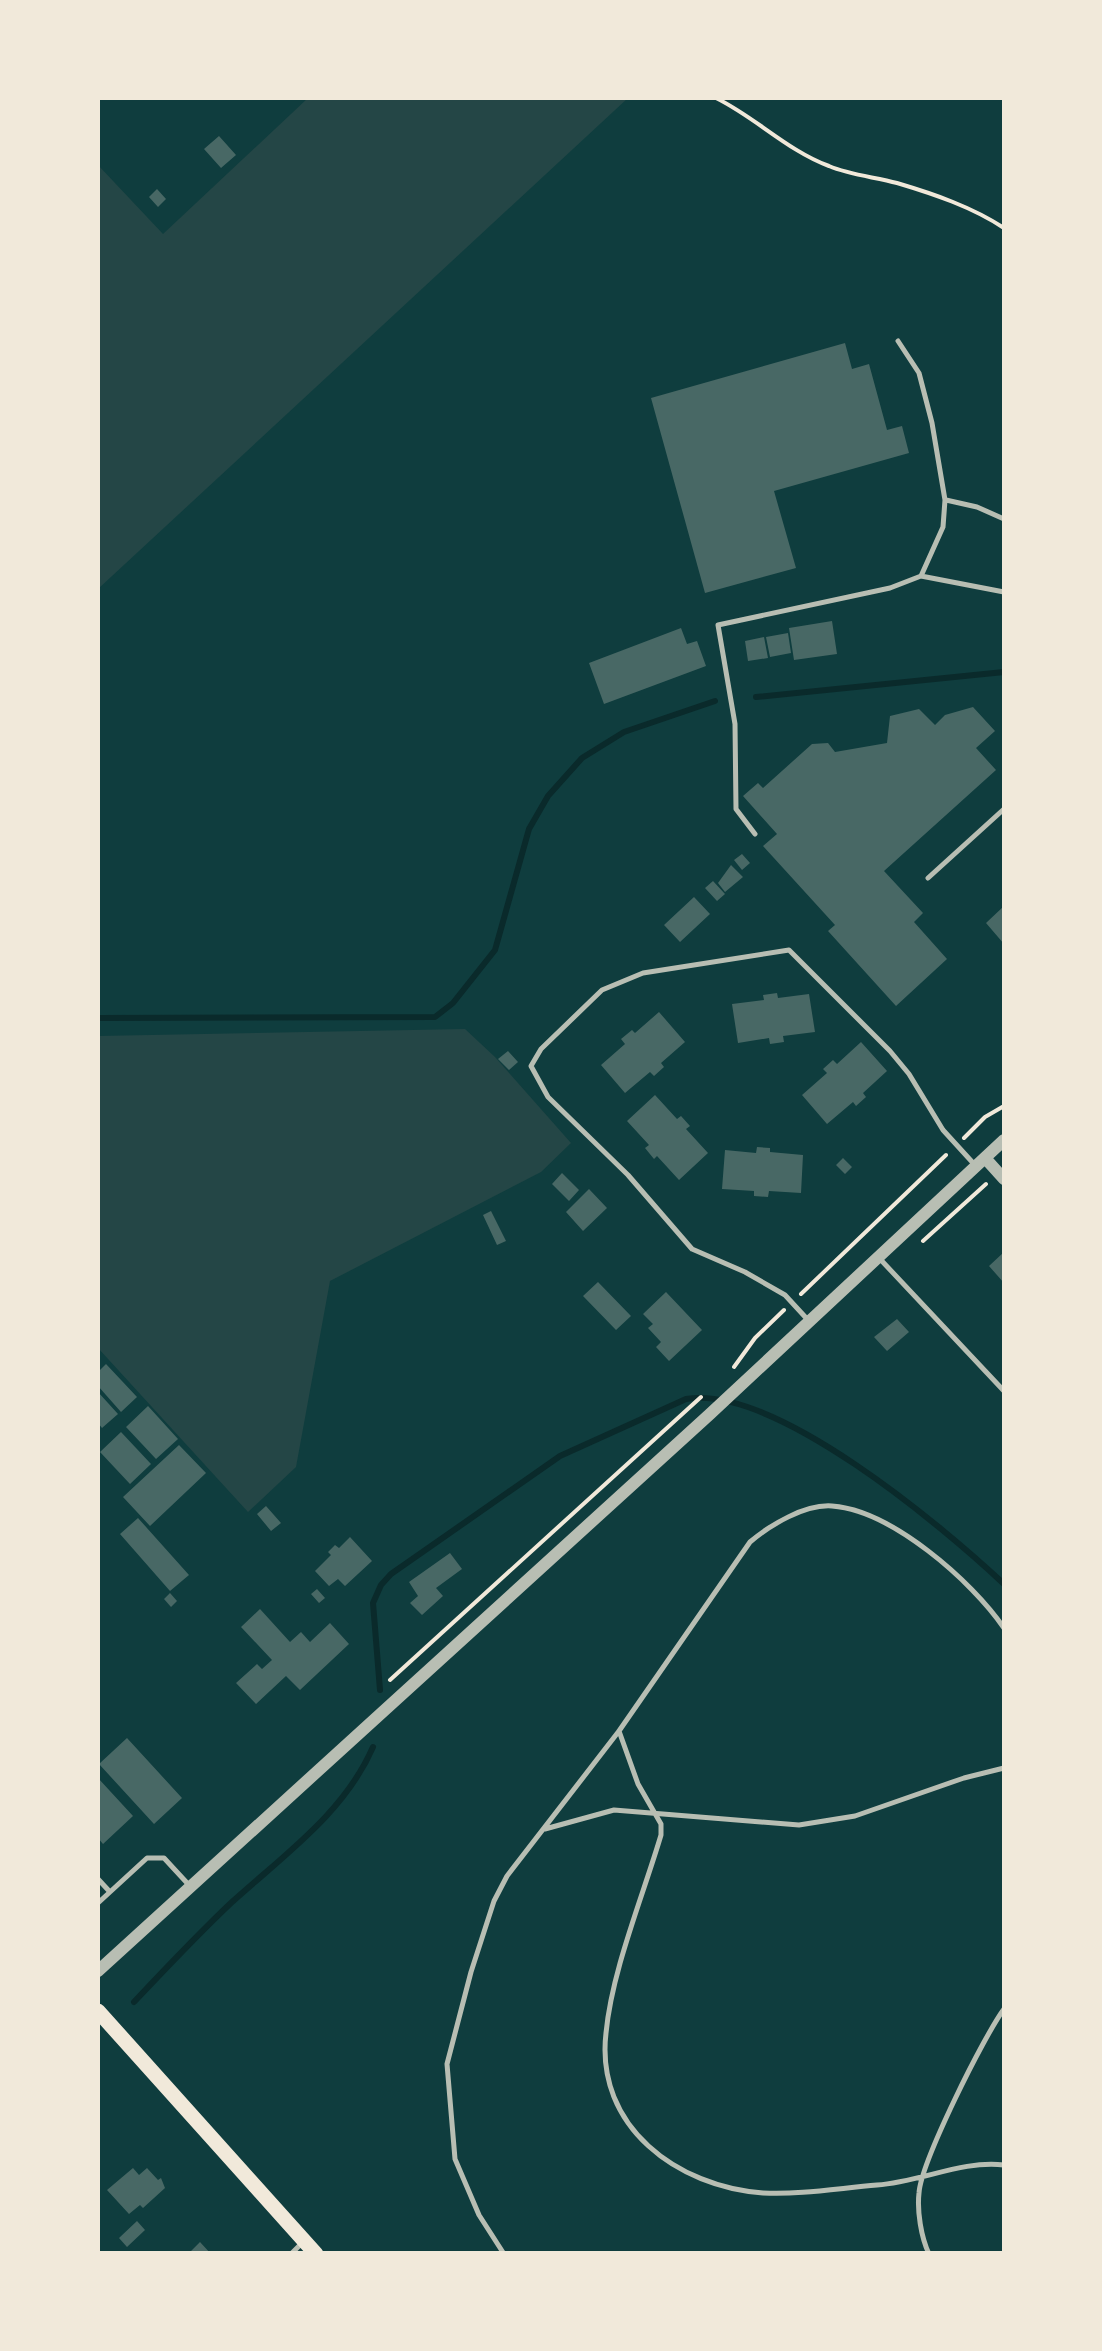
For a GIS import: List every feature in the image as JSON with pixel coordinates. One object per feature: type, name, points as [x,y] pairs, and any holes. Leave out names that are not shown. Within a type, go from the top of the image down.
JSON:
[{"type":"main road","points":[[98,2011],[310,2247]]},
{"type":"street","points":[[98,1970],[710,1414],[1004,1140]]},
{"type":"street","points":[[981,1162],[1004,1179]]},
{"type":"lane","points":[[898,341],[920,373],[945,500],[943,527],[921,576]]},
{"type":"lane","points":[[945,500],[977,507],[1004,519]]},
{"type":"lane","points":[[756,834],[736,809],[734,724],[718,625],[890,588],[921,576],[1004,592]]},
{"type":"lane","points":[[928,878],[1004,809]]},
{"type":"lane","points":[[810,1322],[785,1295],[746,1272],[692,1249],[628,1175],[548,1097],[538,1082],[531,1066],[540,1050],[602,990],[643,973],[789,950],[890,1051],[909,1074],[942,1130],[981,1162]]},
{"type":"lane","points":[[879,1258],[1004,1392]]},
{"type":"lane","points":[[504,2254],[478,2216],[455,2159],[447,2064],[494,1902],[507,1876],[618,1731],[750,1542],[773,1522],[828,1505],[862,1511],[917,1542],[969,1586],[1004,1628]]},
{"type":"lane","points":[[618,1731],[638,1784],[661,1824],[614,1990],[605,2036],[610,2082],[623,2118],[644,2145],[680,2170],[719,2185],[764,2193],[885,2185],[981,2162],[1004,2164]]},
{"type":"lane","points":[[544,1829],[614,1810],[800,1825],[855,1816],[1004,1768]]},
{"type":"lane","points":[[98,1903],[148,1858],[164,1858],[190,1886]]},
{"type":"lane","points":[[98,1879],[110,1892]]},
{"type":"lane","points":[[929,2254],[924,2244],[918,2196],[921,2178],[957,2097],[1004,2010]]},
{"type":"lane","points":[[292,2254],[310,2247]]},
{"type":"path","points":[[716,98],[832,168],[898,184],[966,207],[1004,228]]},
{"type":"path","points":[[730,1372],[755,1338],[792,1302],[985,1117],[1004,1106]]},
{"type":"path","points":[[394,1676],[687,1410]]},
{"type":"shaded area","points":[[308,98],[628,98],[98,589],[98,165],[163,234]]},
{"type":"shaded area","points":[[465,1029],[571,1143],[541,1172],[330,1281],[296,1467],[248,1512],[98,1348],[98,1036]]},
{"type":"building","points":[[219,136],[236,155],[221,168],[204,149]]},
{"type":"building","points":[[157,189],[166,199],[158,207],[149,197]]},
{"type":"building","points":[[845,343],[852,369],[869,364],[887,430],[902,426],[909,453],[774,491],[796,568],[705,593],[651,398]]},
{"type":"building","points":[[832,621],[837,654],[794,660],[789,628]]},
{"type":"building","points":[[681,628],[687,644],[697,641],[706,666],[604,704],[589,663]]},
{"type":"building","points":[[788,633],[791,653],[770,657],[766,637]]},
{"type":"building","points":[[764,637],[768,658],[748,661],[745,641]]},
{"type":"building","points":[[973,707],[995,731],[976,748],[996,770],[884,871],[923,913],[914,922],[947,959],[896,1006],[828,931],[835,925],[763,846],[777,834],[743,796],[758,783],[763,788],[812,744],[828,743],[835,752],[887,743],[890,716],[919,709],[935,725],[945,715]]},
{"type":"building","points":[[742,854],[750,863],[742,870],[734,860]]},
{"type":"building","points":[[731,865],[743,877],[725,892],[718,883]]},
{"type":"building","points":[[713,881],[725,894],[717,901],[705,888]]},
{"type":"building","points":[[694,897],[710,914],[680,942],[664,925]]},
{"type":"building","points":[[1004,906],[1004,944],[986,923]]},
{"type":"building","points":[[777,993],[778,998],[809,994],[815,1032],[783,1036],[784,1042],[770,1044],[769,1038],[738,1043],[732,1004],[764,1000],[763,995]]},
{"type":"building","points":[[659,1012],[685,1042],[661,1063],[664,1067],[654,1076],[650,1072],[625,1093],[601,1065],[625,1044],[621,1039],[632,1030],[635,1033]]},
{"type":"building","points":[[861,1042],[887,1071],[863,1093],[866,1097],[856,1106],[853,1102],[827,1124],[802,1095],[827,1073],[823,1069],[833,1060],[837,1064]]},
{"type":"building","points":[[508,1051],[518,1062],[509,1070],[498,1059]]},
{"type":"building","points":[[655,1095],[677,1119],[681,1116],[690,1126],[686,1129],[708,1153],[679,1180],[657,1156],[654,1159],[645,1148],[649,1145],[627,1121]]},
{"type":"building","points":[[757,1147],[803,1155],[801,1193],[769,1191],[768,1197],[754,1196],[754,1191],[722,1189],[725,1150],[756,1153]]},
{"type":"building","points":[[843,1158],[852,1167],[845,1174],[836,1165]]},
{"type":"building","points":[[562,1173],[579,1190],[569,1201],[552,1184]]},
{"type":"building","points":[[589,1189],[607,1208],[583,1231],[566,1212]]},
{"type":"building","points":[[491,1211],[506,1241],[497,1245],[483,1215]]},
{"type":"building","points":[[1004,1252],[1004,1283],[989,1266]]},
{"type":"building","points":[[598,1282],[631,1316],[616,1330],[583,1296]]},
{"type":"building","points":[[666,1292],[702,1330],[669,1361],[656,1347],[661,1342],[648,1328],[653,1324],[643,1314]]},
{"type":"building","points":[[897,1319],[909,1332],[887,1351],[874,1337]]},
{"type":"building","points":[[106,1364],[137,1397],[121,1412],[98,1386],[98,1372]]},
{"type":"building","points":[[98,1392],[118,1414],[102,1428],[98,1423]]},
{"type":"building","points":[[148,1406],[178,1439],[156,1459],[126,1427]]},
{"type":"building","points":[[121,1432],[151,1464],[130,1484],[100,1452]]},
{"type":"building","points":[[179,1445],[206,1473],[150,1526],[123,1497]]},
{"type":"building","points":[[266,1506],[281,1523],[271,1531],[257,1514]]},
{"type":"building","points":[[138,1518],[189,1575],[170,1591],[120,1534]]},
{"type":"building","points":[[350,1537],[372,1561],[345,1586],[338,1579],[329,1586],[315,1571],[335,1545],[339,1548]]},
{"type":"building","points":[[450,1553],[462,1569],[436,1588],[443,1596],[422,1615],[410,1603],[418,1596],[409,1582]]},
{"type":"building","points":[[317,1589],[325,1598],[319,1603],[311,1594]]},
{"type":"building","points":[[170,1593],[177,1601],[171,1607],[164,1599]]},
{"type":"building","points":[[260,1609],[290,1642],[301,1632],[310,1642],[330,1623],[349,1644],[300,1690],[286,1676],[256,1704],[236,1683],[257,1664],[262,1669],[272,1660],[241,1627]]},
{"type":"building","points":[[127,1738],[182,1798],[154,1824],[99,1764]]},
{"type":"building","points":[[98,1778],[133,1816],[103,1844],[98,1838]]},
{"type":"building","points":[[133,2168],[139,2175],[147,2168],[158,2180],[161,2178],[165,2188],[143,2208],[140,2205],[129,2214],[107,2190]]},
{"type":"building","points":[[137,2221],[145,2230],[127,2247],[119,2238]]},
{"type":"building","points":[[200,2242],[211,2254],[188,2254]]},
{"type":"waterway","points":[[756,697],[1004,672]]},
{"type":"waterway","points":[[98,1018],[435,1017],[453,1003],[495,950],[529,829],[548,796],[582,758],[624,732],[715,701]]},
{"type":"waterway","points":[[380,1690],[373,1603],[391,1574],[560,1456],[686,1399],[722,1400],[764,1413],[809,1436],[899,1496],[1004,1584]]},
{"type":"waterway","points":[[134,2002],[219,1914],[330,1812],[373,1747]]}]
